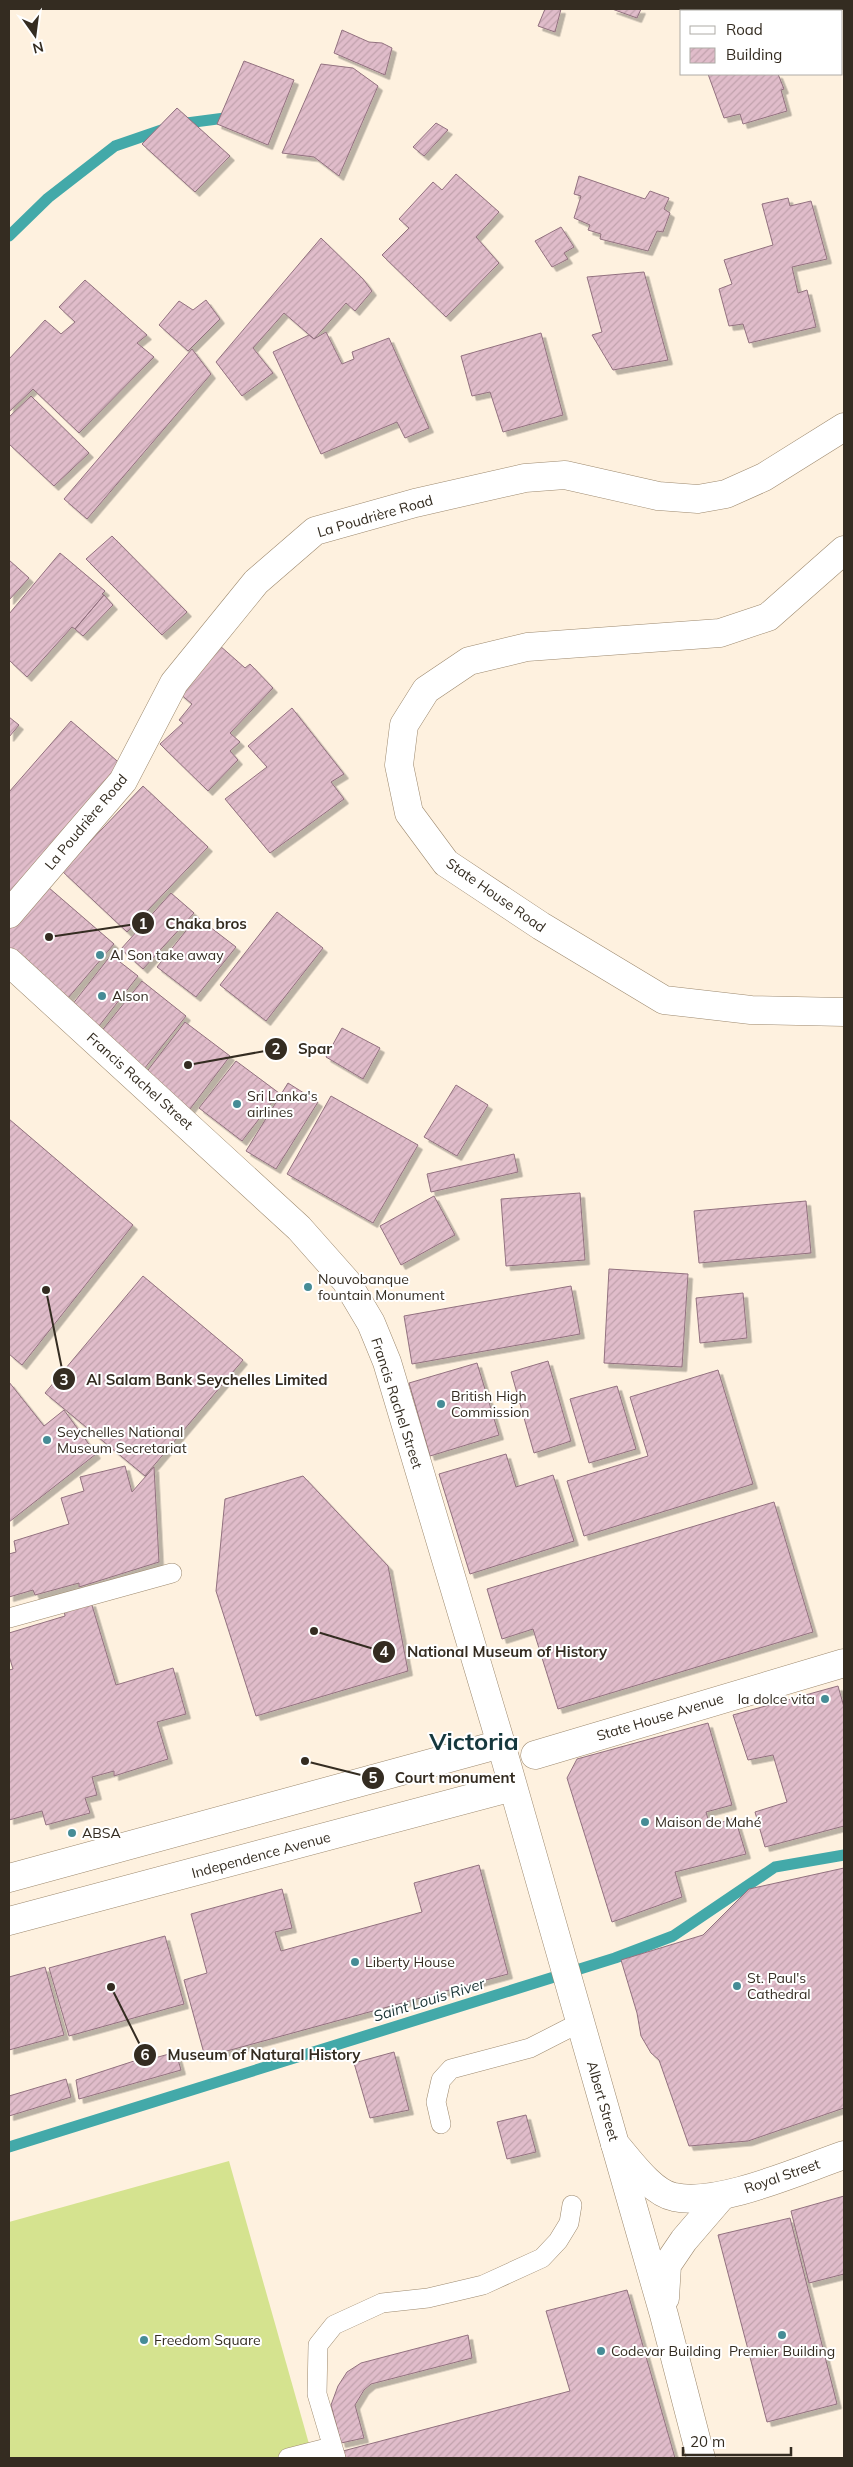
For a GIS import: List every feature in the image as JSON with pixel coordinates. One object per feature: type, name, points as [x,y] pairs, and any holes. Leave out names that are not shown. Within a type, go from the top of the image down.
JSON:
[{"type":"main road","name":"La Poudrière Road","points":[[9,914],[123,781],[174,683],[256,582],[316,531],[415,503],[525,478],[565,475],[658,496],[698,499],[726,494],[764,477],[844,427]]},
{"type":"main road","name":"State House Road","points":[[844,550],[768,617],[720,634],[527,647],[469,661],[426,690],[404,725],[399,764],[409,813],[446,863],[541,926],[664,1000],[752,1010],[844,1012]]},
{"type":"main road","name":"Francis Rachel Street","points":[[9,964],[248,1179],[299,1228],[346,1281],[371,1323],[387,1362],[501,1744]]},
{"type":"main road","name":"State House Avenue","points":[[534,1755],[844,1663]]},
{"type":"main road","points":[[9,1878],[501,1744],[534,1755],[513,1787]]},
{"type":"main road","name":"Albert Street","points":[[501,1744],[664,2315],[700,2458]]},
{"type":"main road","name":"Independence Avenue","points":[[9,1921],[513,1787]]},
{"type":"main road","name":"Royal Street","points":[[615,2144],[643,2178],[673,2197],[720,2197],[844,2155]]},
{"type":"main road","points":[[664,2315],[667,2265],[684,2240],[720,2197]]},
{"type":"lane","points":[[9,1618],[172,1574]]},
{"type":"lane","points":[[440,2124],[436,2102],[441,2080],[451,2069],[530,2048],[578,2009]]},
{"type":"lane","points":[[288,2458],[334,2453],[317,2394],[318,2345],[334,2325],[382,2303],[428,2298],[483,2285],[542,2258],[558,2241],[569,2223],[572,2205]]},
{"type":"green space","name":"Freedom Square","points":[[229,2161],[313,2458],[9,2458],[9,2222]]},
{"type":"building","points":[[545,9],[561,9],[555,32],[538,26]]},
{"type":"building","points":[[612,9],[641,9],[637,18]]},
{"type":"building","points":[[342,30],[369,42],[382,43],[392,48],[385,75],[334,53]]},
{"type":"building","points":[[244,61],[294,80],[268,145],[217,124]]},
{"type":"building","points":[[321,64],[353,68],[378,86],[339,176],[314,157],[282,153]]},
{"type":"building","points":[[708,75],[778,75],[784,89],[781,90],[787,111],[743,124],[740,114],[724,118]]},
{"type":"building","points":[[177,108],[230,156],[195,192],[142,144]]},
{"type":"building","points":[[436,123],[448,130],[424,156],[413,147]]},
{"type":"building","points":[[456,174],[499,212],[476,237],[499,263],[446,317],[382,255],[409,228],[399,219],[433,182],[442,190]]},
{"type":"building","points":[[579,176],[645,199],[650,191],[669,198],[664,209],[670,213],[663,232],[657,231],[648,251],[600,239],[601,234],[588,230],[590,225],[574,218],[581,196],[574,194]]},
{"type":"building","points":[[788,198],[790,206],[811,201],[827,259],[792,267],[798,293],[807,290],[816,327],[749,343],[743,324],[729,326],[719,289],[732,284],[724,260],[773,245],[762,204]]},
{"type":"building","points":[[561,227],[574,247],[564,253],[568,259],[552,267],[535,241]]},
{"type":"building","points":[[321,238],[363,279],[372,291],[355,311],[346,303],[314,339],[284,313],[253,348],[273,373],[242,396],[216,362]]},
{"type":"building","points":[[644,272],[668,360],[613,370],[592,335],[602,332],[587,277]]},
{"type":"building","points":[[85,280],[147,335],[137,343],[154,357],[79,433],[33,389],[9,412],[9,359],[45,320],[61,334],[75,322],[59,307]]},
{"type":"building","points":[[206,300],[220,319],[188,351],[159,325],[179,301],[193,310]]},
{"type":"building","points":[[326,332],[342,364],[354,359],[352,352],[389,338],[429,428],[405,438],[397,422],[321,454],[273,352],[309,335],[314,339]]},
{"type":"building","points":[[541,333],[563,415],[503,432],[490,392],[472,396],[461,356]]},
{"type":"building","points":[[192,349],[211,374],[87,519],[64,499]]},
{"type":"building","points":[[31,396],[89,453],[54,486],[9,444],[9,417]]},
{"type":"building","points":[[112,536],[187,612],[162,635],[86,559]]},
{"type":"building","points":[[60,553],[105,591],[102,594],[104,595],[75,629],[72,627],[27,677],[9,660],[9,614]]},
{"type":"building","points":[[9,560],[29,578],[9,600]]},
{"type":"building","points":[[104,595],[113,605],[83,636],[75,629]]},
{"type":"building","points":[[219,645],[245,668],[250,664],[273,688],[230,733],[240,742],[230,751],[238,760],[208,791],[160,744],[183,723],[179,720],[192,704],[179,693]]},
{"type":"building","points":[[292,708],[344,774],[331,782],[344,799],[270,853],[225,799],[267,767],[248,746]]},
{"type":"building","points":[[9,717],[19,725],[9,737]]},
{"type":"building","points":[[71,721],[124,767],[9,900],[9,792]]},
{"type":"building","points":[[143,786],[208,847],[127,932],[62,871]]},
{"type":"building","points":[[41,881],[114,944],[62,1005],[9,960],[9,919]]},
{"type":"building","points":[[171,893],[194,913],[143,969],[121,949]]},
{"type":"building","points":[[277,912],[323,948],[266,1021],[220,985]]},
{"type":"building","points":[[197,917],[236,947],[196,997],[157,967]]},
{"type":"building","points":[[111,955],[138,976],[99,1026],[72,1005]]},
{"type":"building","points":[[142,981],[186,1016],[144,1069],[100,1033]]},
{"type":"building","points":[[185,1022],[230,1056],[190,1109],[145,1074]]},
{"type":"building","points":[[342,1028],[380,1048],[363,1079],[326,1057]]},
{"type":"building","points":[[236,1061],[279,1093],[242,1141],[199,1108]]},
{"type":"building","points":[[288,1083],[318,1102],[276,1169],[246,1151]]},
{"type":"building","points":[[456,1085],[488,1105],[457,1156],[424,1137]]},
{"type":"building","points":[[331,1096],[418,1145],[373,1223],[287,1174]]},
{"type":"building","points":[[9,1119],[133,1225],[22,1365],[9,1354]]},
{"type":"building","points":[[514,1154],[518,1172],[431,1192],[427,1174]]},
{"type":"building","points":[[580,1193],[585,1260],[506,1266],[501,1199]]},
{"type":"building","points":[[434,1196],[455,1235],[401,1265],[380,1226]]},
{"type":"building","points":[[806,1201],[811,1253],[699,1263],[694,1211]]},
{"type":"building","points":[[609,1269],[688,1274],[682,1367],[604,1363]]},
{"type":"building","points":[[143,1276],[243,1360],[145,1476],[45,1393]]},
{"type":"building","points":[[571,1286],[580,1334],[412,1364],[404,1316]]},
{"type":"building","points":[[743,1293],[747,1338],[700,1343],[696,1298]]},
{"type":"building","points":[[548,1361],[571,1441],[534,1453],[511,1372]]},
{"type":"building","points":[[477,1363],[499,1435],[430,1456],[409,1383]]},
{"type":"building","points":[[718,1370],[753,1484],[584,1536],[567,1481],[648,1456],[630,1397]]},
{"type":"building","name":"Seychelles National Museum Secretariat","points":[[9,1382],[44,1426],[64,1410],[96,1454],[9,1522]]},
{"type":"building","points":[[617,1386],[636,1449],[589,1463],[570,1399]]},
{"type":"building","points":[[506,1454],[516,1487],[553,1475],[574,1541],[470,1574],[439,1474]]},
{"type":"building","points":[[125,1466],[132,1492],[154,1467],[159,1562],[79,1587],[79,1583],[35,1595],[33,1590],[9,1597],[9,1554],[16,1552],[14,1541],[69,1524],[61,1498],[84,1491],[80,1477]]},
{"type":"building","points":[[303,1476],[388,1566],[408,1671],[256,1716],[216,1591],[225,1499]]},
{"type":"building","points":[[774,1502],[813,1632],[558,1709],[533,1629],[502,1639],[487,1589]]},
{"type":"building","points":[[91,1602],[116,1685],[173,1668],[186,1714],[157,1722],[168,1759],[114,1776],[114,1771],[92,1777],[97,1795],[85,1798],[90,1813],[46,1825],[42,1811],[9,1820],[9,1670],[13,1669],[9,1656],[9,1633],[65,1616],[64,1610]]},
{"type":"building","points":[[838,1686],[844,1707],[844,1826],[765,1847],[755,1812],[787,1802],[773,1755],[748,1760],[733,1715]]},
{"type":"building","name":"Maison de Mahé","points":[[708,1723],[732,1805],[706,1812],[710,1826],[735,1818],[746,1854],[675,1872],[682,1897],[612,1922],[567,1778],[577,1759]]},
{"type":"building","name":"Liberty House","points":[[479,1865],[508,1974],[205,2057],[184,1980],[207,1973],[191,1914],[282,1889],[292,1928],[275,1932],[281,1951],[422,1912],[414,1883]]},
{"type":"building","name":"St. Paul's Cathedral","points":[[844,1868],[844,2108],[748,2141],[689,2146],[659,2060],[651,2053],[641,2036],[637,2013],[621,1960],[703,1935],[749,1889]]},
{"type":"building","points":[[165,1936],[184,2004],[69,2036],[49,1968]]},
{"type":"building","points":[[45,1967],[64,2035],[9,2050],[9,1977]]},
{"type":"building","points":[[176,2052],[181,2070],[79,2099],[76,2080],[134,2061],[137,2063]]},
{"type":"building","points":[[394,2052],[409,2110],[370,2118],[354,2063]]},
{"type":"building","points":[[66,2079],[71,2097],[9,2116],[9,2096]]},
{"type":"building","points":[[526,2115],[536,2152],[507,2159],[497,2122]]},
{"type":"building","points":[[844,2196],[844,2274],[809,2283],[791,2211]]},
{"type":"building","name":"Premier Building","points":[[790,2218],[837,2404],[767,2422],[718,2235]]},
{"type":"building","name":"Codevar Building","points":[[627,2290],[675,2458],[346,2458],[343,2451],[570,2391],[546,2311]]},
{"type":"building","points":[[468,2335],[472,2358],[371,2384],[364,2390],[355,2405],[364,2438],[341,2443],[331,2405],[338,2386],[347,2372],[361,2363]]},
{"type":"waterway","points":[[9,236],[48,198],[115,146],[179,124],[225,118]]},
{"type":"waterway","name":"Saint Louis River","points":[[9,2147],[615,1958],[673,1936],[775,1867],[844,1855]]},
{"type":"place","name":"Chaka bros","points":[[49,937]]},
{"type":"place","name":"Al Son take away","points":[[100,955]]},
{"type":"place","name":"Alson","points":[[102,996]]},
{"type":"place","name":"Spar","points":[[188,1065]]},
{"type":"place","name":"Sri Lanka's airlines","points":[[237,1104]]},
{"type":"place","name":"Nouvobanque fountain Monument","points":[[308,1287]]},
{"type":"place","name":"Al Salam Bank Seychelles Limited","points":[[46,1290]]},
{"type":"place","name":"British High Commission","points":[[441,1404]]},
{"type":"place","name":"Seychelles National Museum Secretariat","points":[[47,1440]]},
{"type":"place","name":"National Museum of History","points":[[314,1631]]},
{"type":"place","name":"la dolce vita","points":[[825,1699]]},
{"type":"place","name":"Court monument","points":[[305,1761]]},
{"type":"place","name":"Maison de Mahé","points":[[645,1822]]},
{"type":"place","name":"ABSA","points":[[72,1833]]},
{"type":"place","name":"Liberty House","points":[[355,1962]]},
{"type":"place","name":"St. Paul's Cathedral","points":[[737,1986]]},
{"type":"place","name":"Museum of Natural History","points":[[111,1987]]},
{"type":"place","name":"Premier Building","points":[[782,2335]]},
{"type":"place","name":"Freedom Square","points":[[144,2340]]},
{"type":"place","name":"Codevar Building","points":[[601,2351]]},
{"type":"district","name":"Victoria","points":[[474,1742]]}]
